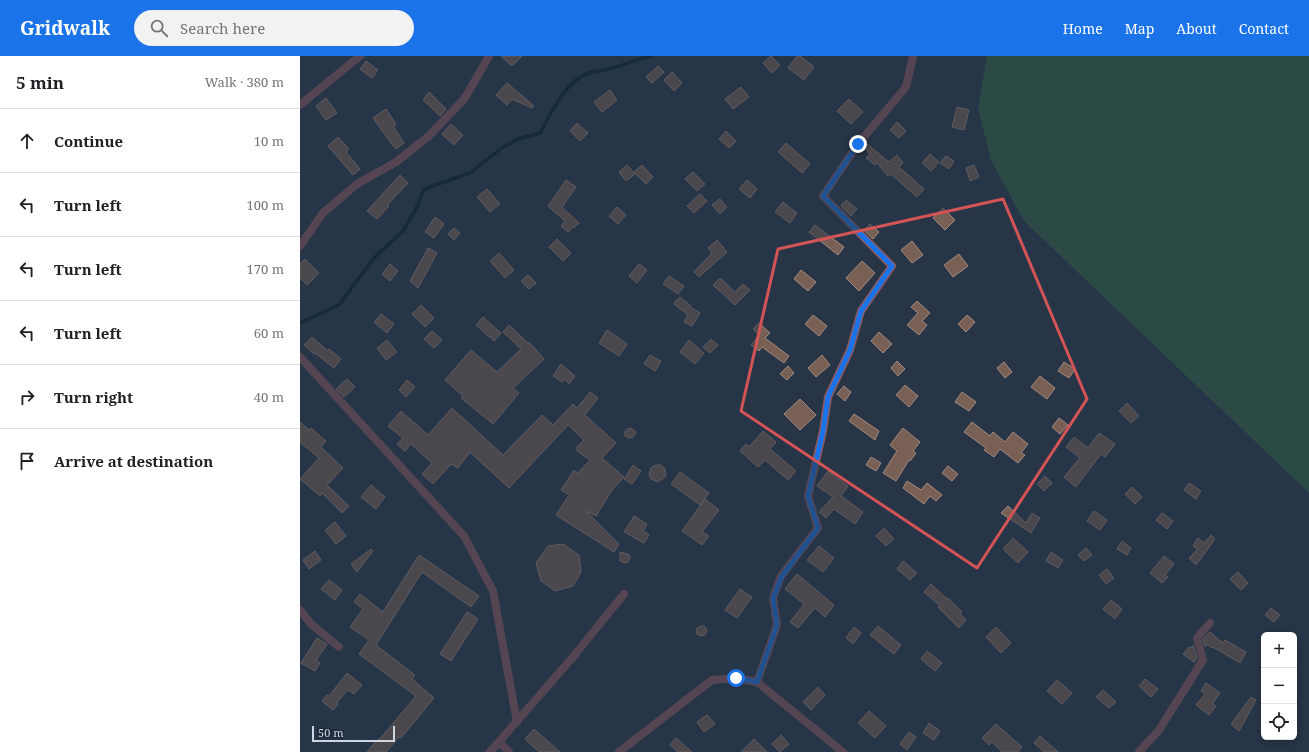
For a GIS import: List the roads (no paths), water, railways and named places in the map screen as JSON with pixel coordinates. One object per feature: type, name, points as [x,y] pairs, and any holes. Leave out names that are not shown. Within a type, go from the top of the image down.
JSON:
[{"type":"street","points":[[300,105],[360,56]]},
{"type":"street","points":[[300,246],[323,213],[357,184],[396,162],[429,136],[465,98],[488,56]]},
{"type":"street","points":[[757,682],[777,625],[773,598],[782,576],[818,528],[808,496],[823,431],[828,397],[850,350],[861,311],[892,266],[823,196],[858,144],[906,87],[914,56]]},
{"type":"street","points":[[300,357],[464,536],[493,591],[517,722]]},
{"type":"street","points":[[490,752],[573,657],[624,594]]},
{"type":"street","points":[[300,610],[312,625],[340,647]]},
{"type":"street","points":[[1138,752],[1159,730],[1203,660],[1197,638],[1210,623]]},
{"type":"street","points":[[620,752],[712,680],[736,678],[757,682],[843,752]]},
{"type":"street","points":[[499,742],[509,752]]},
{"type":"waterway","points":[[300,323],[339,305],[374,258],[403,231],[416,209],[424,189],[470,173],[500,149],[518,139],[540,133],[565,91],[578,78],[586,74],[610,69],[651,56]]}]
